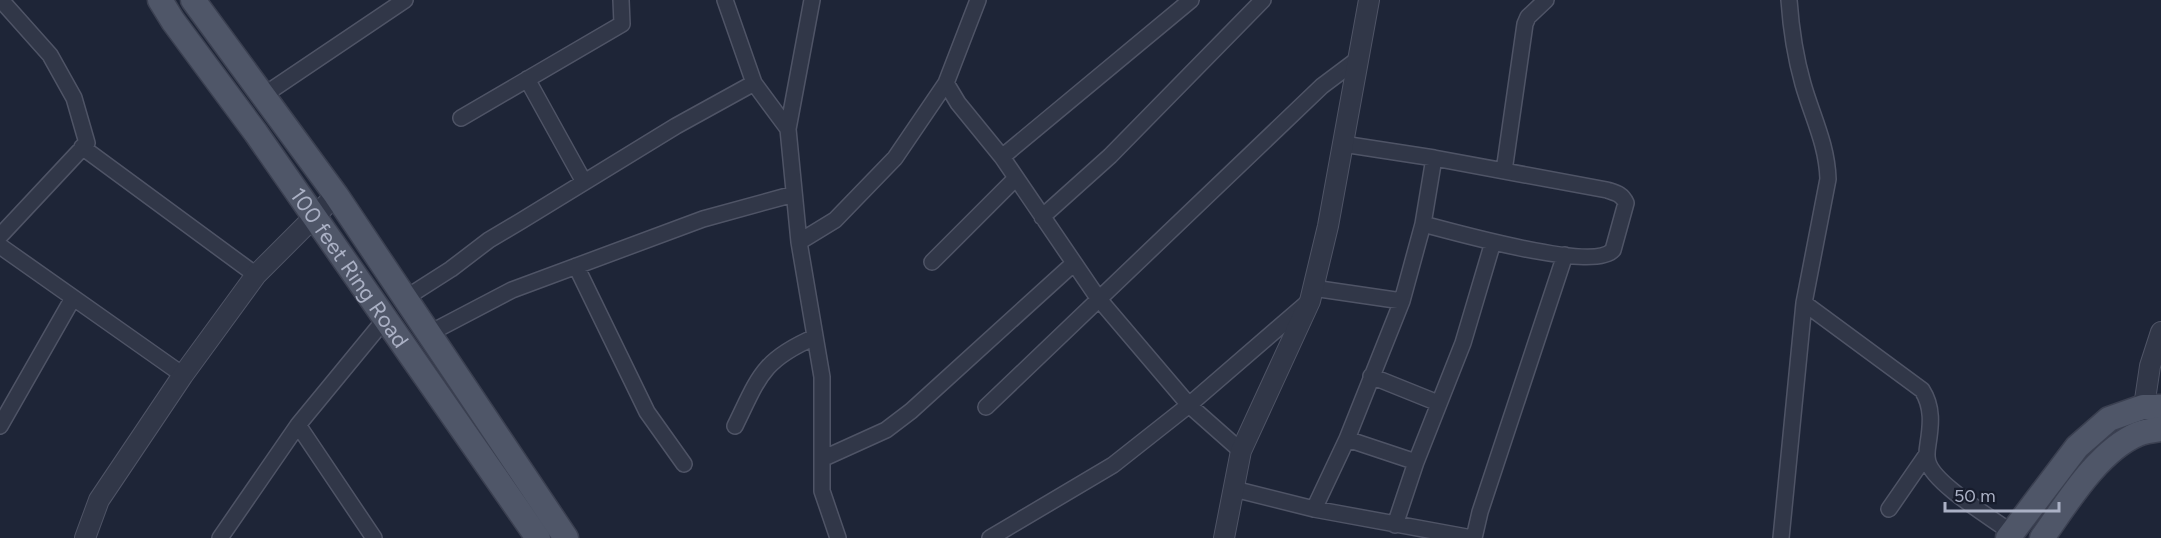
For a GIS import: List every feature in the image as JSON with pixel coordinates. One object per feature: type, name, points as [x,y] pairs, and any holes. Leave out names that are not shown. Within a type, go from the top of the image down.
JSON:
[{"type":"main road","name":"100 feet Ring Road","points":[[160,0],[386,318],[538,538]]},
{"type":"main road","name":"100 feet Ring Road","points":[[193,0],[336,195],[566,538]]},
{"type":"main road","points":[[2010,535],[2077,447],[2109,419],[2152,407]]},
{"type":"main road","points":[[2042,538],[2074,492],[2104,459],[2124,441],[2151,431]]},
{"type":"street","points":[[0,236],[87,143],[74,98],[50,55],[1,0]]},
{"type":"street","points":[[264,95],[405,0]]},
{"type":"street","points":[[460,118],[622,24],[621,0]]},
{"type":"street","points":[[725,0],[754,83],[788,129]]},
{"type":"street","points":[[812,0],[788,129],[799,242],[822,377],[822,491],[838,538]]},
{"type":"street","points":[[799,242],[835,220],[895,158],[945,83],[978,0]]},
{"type":"street","points":[[1002,157],[1191,0]]},
{"type":"street","points":[[1042,217],[1110,156],[1263,0]]},
{"type":"street","points":[[1224,538],[1241,451],[1311,294],[1328,226],[1369,0]]},
{"type":"street","points":[[1504,171],[1525,24],[1528,17],[1546,0]]},
{"type":"street","points":[[1781,538],[1804,303],[1828,179],[1824,144],[1803,84],[1791,33],[1789,0]]},
{"type":"street","points":[[986,406],[1322,86],[1358,59]]},
{"type":"street","points":[[527,79],[584,182]]},
{"type":"street","points":[[404,298],[451,269],[489,240],[676,126],[754,83]]},
{"type":"street","points":[[945,83],[958,103],[1002,157],[1098,298],[1189,405],[1241,451]]},
{"type":"street","points":[[1343,144],[1434,158],[1607,190],[1623,197],[1625,209],[1613,250],[1608,255],[1594,257],[1565,255],[1493,242],[1423,224]]},
{"type":"street","points":[[82,147],[256,275]]},
{"type":"street","points":[[1314,509],[1347,439],[1402,301],[1423,224],[1434,158]]},
{"type":"street","points":[[932,262],[1016,178]]},
{"type":"street","points":[[428,333],[512,290],[703,219],[794,194]]},
{"type":"street","points":[[85,538],[99,500],[183,375],[256,275],[336,195]]},
{"type":"street","points":[[1395,525],[1438,403],[1463,343],[1493,242]]},
{"type":"street","points":[[0,246],[183,375]]},
{"type":"street","points":[[1234,489],[1314,509],[1473,538],[1565,255]]},
{"type":"street","points":[[822,459],[886,430],[911,411],[1073,264]]},
{"type":"street","points":[[576,266],[647,412],[684,464]]},
{"type":"street","points":[[990,538],[1113,465],[1189,405],[1311,294],[1402,301]]},
{"type":"street","points":[[0,426],[73,297]]},
{"type":"street","points":[[1804,303],[1922,390],[1929,400],[1931,413],[1928,463],[1936,477],[2010,535]]},
{"type":"street","points":[[220,538],[298,425],[386,318]]},
{"type":"street","points":[[2151,431],[2150,366],[2161,332]]},
{"type":"street","points":[[735,426],[759,377],[774,360],[791,348],[815,337]]},
{"type":"street","points":[[1371,376],[1438,403]]},
{"type":"street","points":[[298,425],[368,534]]},
{"type":"street","points":[[1347,439],[1416,462]]},
{"type":"street","points":[[1889,509],[1927,454]]}]
